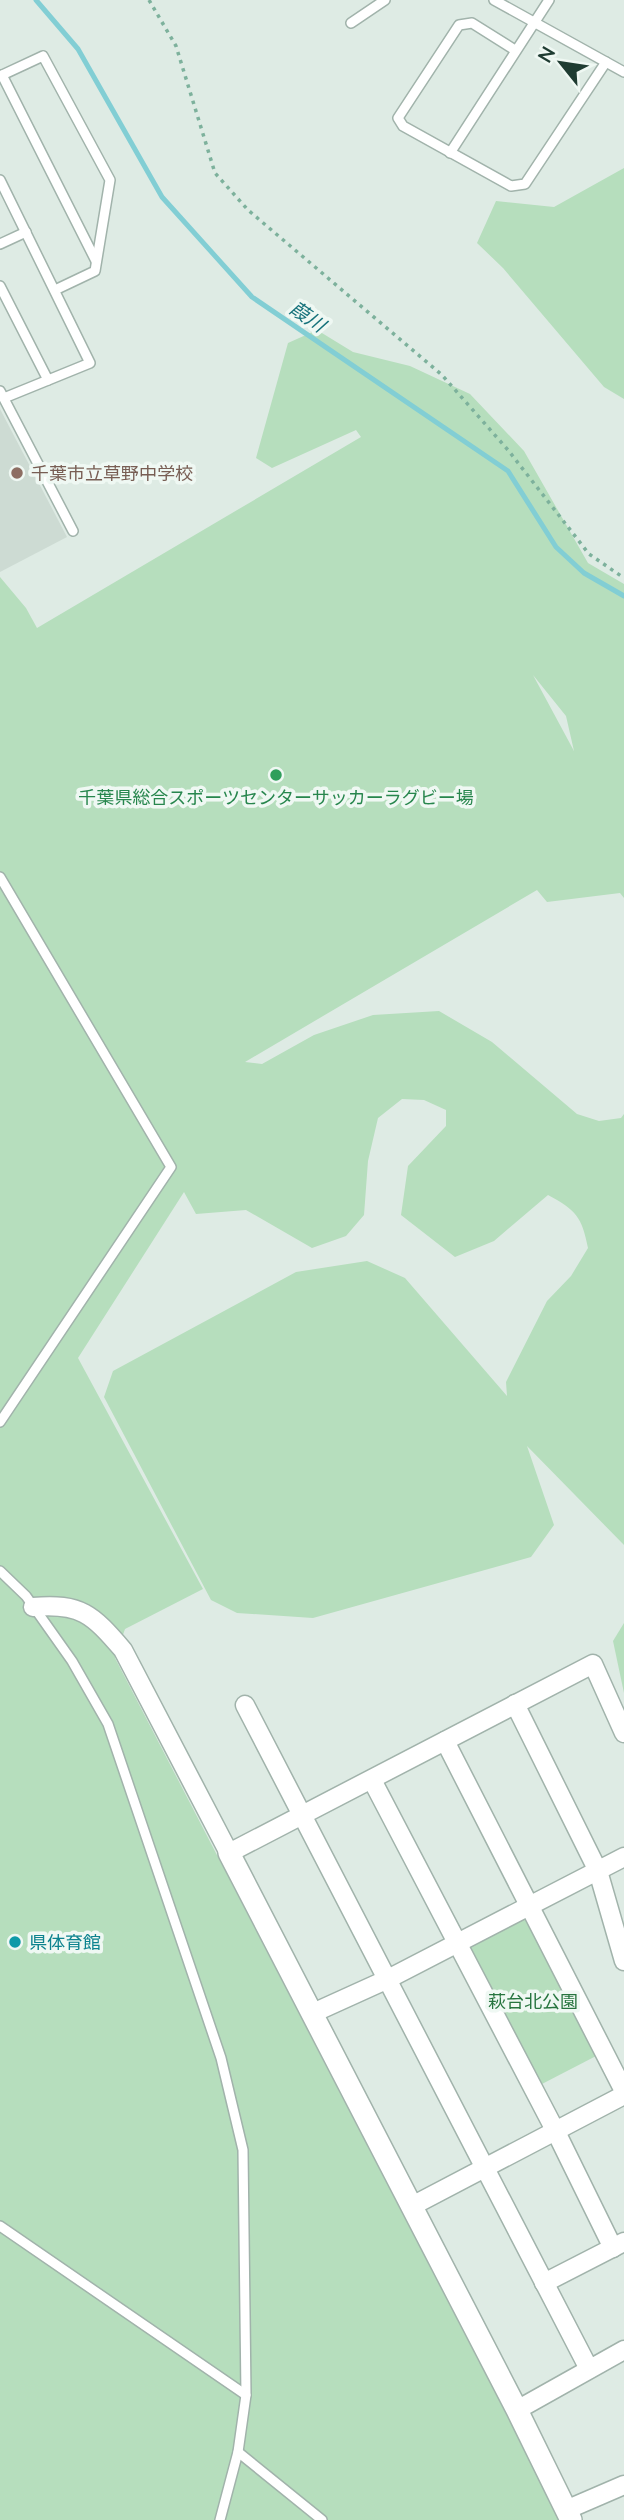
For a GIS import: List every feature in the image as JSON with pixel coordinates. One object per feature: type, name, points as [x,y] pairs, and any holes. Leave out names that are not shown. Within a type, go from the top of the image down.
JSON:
[{"type":"street","points":[[33,1606],[62,1604],[78,1608],[100,1623],[123,1650],[313,2013],[568,2515],[624,2485]]},
{"type":"street","points":[[229,1853],[593,1664],[624,1733]]},
{"type":"street","points":[[515,1704],[598,1871],[624,1961]]},
{"type":"street","points":[[245,1706],[589,2369]]},
{"type":"street","points":[[412,2206],[556,2132],[624,2093],[445,1741]]},
{"type":"street","points":[[372,1780],[556,2132],[619,2245],[544,2283]]},
{"type":"street","points":[[313,2013],[388,1979],[624,1857]]},
{"type":"street","points":[[517,2410],[589,2369],[622,2356]]},
{"type":"lane","points":[[351,23],[385,0]]},
{"type":"lane","points":[[494,0],[624,72]]},
{"type":"lane","points":[[450,153],[549,0]]},
{"type":"lane","points":[[515,50],[472,23],[459,25],[398,118],[402,126],[511,186],[525,184],[606,62]]},
{"type":"lane","points":[[55,290],[95,271],[97,261],[110,180],[43,55],[1,75],[97,261]]},
{"type":"lane","points":[[0,180],[90,363],[2,394],[73,531]]},
{"type":"lane","points":[[0,244],[26,232]]},
{"type":"lane","points":[[0,286],[48,380]]},
{"type":"lane","points":[[0,877],[172,1167],[0,1422]]},
{"type":"lane","points":[[0,1571],[33,1606],[72,1661],[108,1724],[221,2058],[243,2150],[246,2395],[238,2452],[220,2520]]},
{"type":"lane","points":[[0,2226],[246,2395]]},
{"type":"lane","points":[[238,2452],[322,2520]]},
{"type":"path","points":[[149,0],[176,46],[215,173],[248,210],[442,375],[508,450],[589,554],[624,578]]},
{"type":"shaded area","name":"千葉市立草野中学校","points":[[0,409],[67,537],[0,572]]},
{"type":"green space","points":[[624,168],[624,399],[604,387],[503,268],[477,243],[496,201],[554,207]]},
{"type":"green space","points":[[317,330],[353,352],[410,366],[470,394],[524,451],[588,563],[624,584],[624,898],[620,893],[547,902],[537,890],[245,1062],[262,1064],[314,1035],[373,1015],[439,1011],[492,1042],[577,1114],[599,1121],[621,1118],[624,1114],[624,1545],[527,1446],[554,1525],[531,1557],[313,1618],[237,1613],[211,1600],[104,1397],[113,1371],[296,1272],[367,1261],[405,1278],[507,1396],[506,1382],[547,1301],[571,1276],[588,1248],[583,1229],[571,1210],[548,1195],[494,1241],[455,1257],[401,1215],[408,1166],[446,1126],[446,1110],[424,1100],[402,1099],[378,1118],[368,1161],[364,1215],[346,1236],[312,1248],[246,1210],[196,1214],[184,1192],[78,1358],[203,1589],[125,1629],[115,1658],[561,2520],[0,2520],[0,577],[26,608],[37,628],[361,437],[356,430],[272,468],[256,458],[288,343]],"holes":[[[533,675],[566,716],[574,751]]]},
{"type":"green space","points":[[624,1623],[624,1693],[613,1641]]},
{"type":"green space","name":"萩台北公園","points":[[527,1916],[598,2055],[540,2085],[469,1946]]},
{"type":"waterway","name":"葭川","points":[[36,0],[78,49],[162,197],[252,297],[508,471],[556,547],[584,573],[624,596]]},
{"type":"place","name":"千葉市立草野中学校","points":[[17,473]]},
{"type":"place","name":"千葉県総合スポーツセンターサッカーラグビー場","points":[[276,775]]},
{"type":"place","name":"県体育館","points":[[15,1942]]}]
